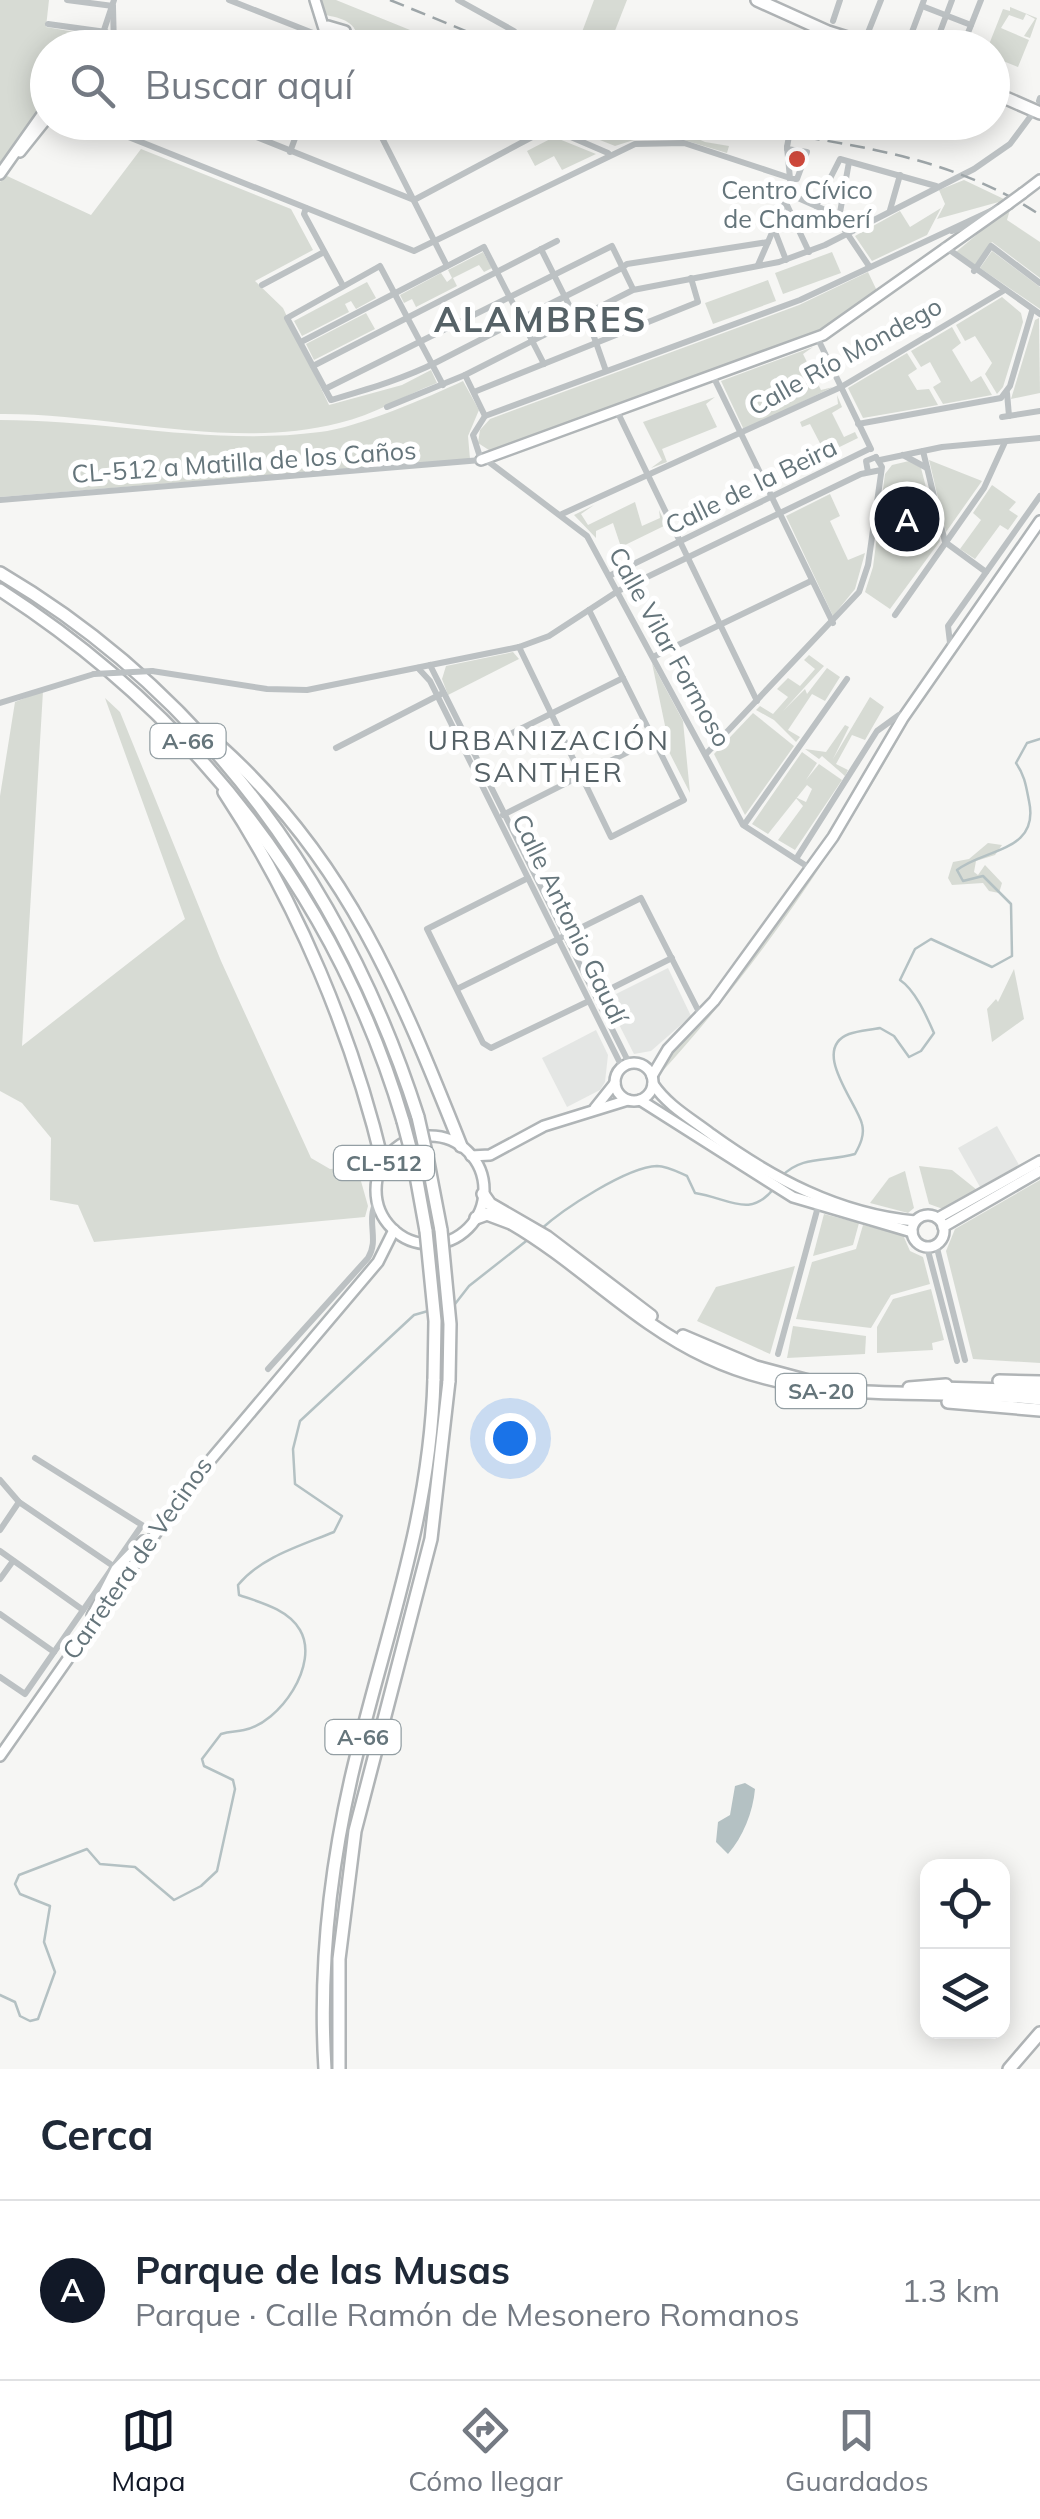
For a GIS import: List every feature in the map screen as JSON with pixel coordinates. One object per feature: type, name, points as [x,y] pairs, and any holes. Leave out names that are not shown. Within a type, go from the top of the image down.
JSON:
[{"type":"highway","points":[[756,0],[839,30]]},
{"type":"highway","points":[[1010,98],[1037,107]]},
{"type":"highway","name":"A-66","points":[[0,573],[125,662],[235,772],[297,856],[340,927],[380,1008],[418,1117],[427,1156],[441,1230],[450,1324],[449,1382],[431,1539],[355,1831],[339,1959],[340,2069]]},
{"type":"highway","name":"A-66","points":[[0,590],[86,649],[146,700],[206,760],[285,865],[366,1014],[403,1120],[412,1159],[426,1231],[436,1321],[423,1505],[342,1826],[324,1962],[324,2069]]},
{"type":"highway","points":[[86,649],[211,774],[254,841],[345,1034],[383,1164]]},
{"type":"highway","points":[[125,662],[262,785],[326,862],[404,1007],[460,1146]]},
{"type":"highway","name":"SA-20","points":[[484,1194],[490,1204],[544,1239],[677,1342],[752,1375],[818,1391],[1040,1399]]},
{"type":"highway","name":"SA-20","points":[[476,1218],[497,1216],[528,1229]]},
{"type":"highway","name":"SA-20","points":[[622,1299],[672,1330],[756,1368],[819,1383],[1040,1391]]},
{"type":"highway","points":[[909,1388],[1040,1382]]},
{"type":"highway","points":[[890,1396],[1040,1410]]},
{"type":"highway","points":[[1009,2069],[1040,2032]]},
{"type":"main road","points":[[315,0],[321,30]]},
{"type":"main road","points":[[0,173],[30,131]]},
{"type":"main road","points":[[0,173],[30,137]]},
{"type":"main road","points":[[481,456],[818,338],[1040,180]]},
{"type":"main road","points":[[472,1156],[490,1154],[544,1126],[634,1100],[653,1080],[668,1050],[701,1017],[827,845],[886,746],[1040,521]]},
{"type":"main road","points":[[886,746],[899,716],[988,588],[1004,573]]},
{"type":"main road","points":[[950,643],[972,620]]},
{"type":"main road","points":[[774,917],[801,862],[840,824]]},
{"type":"main road","points":[[791,896],[801,862],[827,845]]},
{"type":"main road","points":[[594,1110],[630,1065],[668,1050]]},
{"type":"main road","points":[[630,1065],[653,1080],[669,1110]]},
{"type":"main road","points":[[615,1083],[634,1100],[669,1110],[794,1193],[913,1226]]},
{"type":"main road","name":"CL-512","points":[[406,1239],[382,1214],[377,1200],[383,1164],[395,1149],[416,1138],[436,1137],[460,1146],[472,1156],[480,1170],[484,1194],[476,1218]]},
{"type":"main road","points":[[480,1170],[490,1154]]},
{"type":"main road","points":[[913,1226],[915,1240],[932,1245],[940,1223],[1040,1162]]},
{"type":"main road","points":[[940,1223],[1040,1171]]},
{"type":"main road","points":[[913,1226],[925,1215],[940,1223]]},
{"type":"main road","points":[[226,1437],[378,1262],[406,1239],[432,1244],[448,1241],[476,1218]]},
{"type":"main road","points":[[378,1262],[394,1230]]},
{"type":"main road","name":"Carretera de Vecinos","points":[[0,1756],[43,1697],[90,1616],[226,1437]]},
{"type":"main road","name":"Carretera de Vecinos","points":[[117,1570],[143,1541],[186,1479],[226,1437]]},
{"type":"main road","points":[[90,1616],[117,1570],[158,1528]]},
{"type":"street","points":[[67,0],[114,3]]},
{"type":"street","points":[[229,0],[314,30]]},
{"type":"street","points":[[458,0],[512,30]]},
{"type":"street","points":[[829,30],[840,0]]},
{"type":"street","points":[[866,30],[881,0]]},
{"type":"street","points":[[941,30],[952,0]]},
{"type":"street","points":[[969,30],[981,0]]},
{"type":"street","points":[[107,30],[114,3]]},
{"type":"street","points":[[114,3],[114,30]]},
{"type":"street","points":[[912,30],[923,3],[971,25]]},
{"type":"street","points":[[48,24],[92,30]]},
{"type":"street","points":[[387,406],[465,375],[633,290],[809,252],[1010,144],[1037,107]]},
{"type":"street","points":[[136,140],[414,251],[609,154],[651,142],[684,144],[796,180],[808,152],[787,148]]},
{"type":"street","points":[[262,140],[414,200],[527,140]]},
{"type":"street","points":[[290,152],[295,140]]},
{"type":"street","points":[[383,140],[447,266]]},
{"type":"street","points":[[577,140],[609,154]]},
{"type":"street","points":[[758,266],[787,198],[788,140]]},
{"type":"street","points":[[816,206],[840,158],[937,186]]},
{"type":"street","points":[[839,220],[849,161]]},
{"type":"street","points":[[890,210],[900,175]]},
{"type":"street","points":[[787,198],[816,206],[839,220],[869,266]]},
{"type":"street","points":[[787,198],[809,252]]},
{"type":"street","points":[[481,456],[472,435],[485,416],[800,300],[1006,206]]},
{"type":"street","points":[[306,208],[304,214],[342,284]]},
{"type":"street","points":[[918,244],[981,224]]},
{"type":"street","points":[[774,229],[786,260]]},
{"type":"street","points":[[313,366],[556,241]]},
{"type":"street","points":[[443,385],[432,364],[420,342],[395,293],[380,266],[342,284],[288,318],[331,400],[373,384],[401,381],[432,364],[622,268],[768,242]]},
{"type":"street","points":[[300,342],[484,246],[544,364]]},
{"type":"street","points":[[325,389],[612,246],[633,290]]},
{"type":"street","points":[[974,270],[991,246],[1040,283]]},
{"type":"street","points":[[541,249],[576,319]]},
{"type":"street","points":[[946,250],[1036,313],[1007,392],[1005,417],[1040,411]]},
{"type":"street","points":[[262,285],[324,252]]},
{"type":"street","points":[[474,392],[698,300],[691,278]]},
{"type":"street","name":"Calle Río Mondego","points":[[562,514],[840,387],[1002,291]]},
{"type":"street","points":[[586,314],[606,372]]},
{"type":"street","points":[[706,754],[833,623],[859,592],[866,574],[878,485],[876,462],[818,338]]},
{"type":"street","points":[[465,375],[485,416]]},
{"type":"street","points":[[714,376],[833,623]]},
{"type":"street","points":[[858,424],[993,401],[1007,392]]},
{"type":"street","points":[[617,411],[757,701]]},
{"type":"street","points":[[876,462],[923,451],[1040,438]]},
{"type":"street","points":[[895,615],[986,485],[1005,442]]},
{"type":"street","name":"Calle de la Beira","points":[[609,576],[856,457],[868,446]]},
{"type":"street","points":[[923,451],[945,542],[986,572]]},
{"type":"street","points":[[902,455],[927,468]]},
{"type":"street","name":"CL-512 a Matilla de los Caños","points":[[0,500],[470,463],[481,456]]},
{"type":"street","name":"Calle Vilar Formoso","points":[[481,456],[587,536],[744,825],[801,862]]},
{"type":"street","name":"Calle de la Beira","points":[[856,457],[876,462]]},
{"type":"street","points":[[0,703],[94,674],[152,672],[289,690],[347,685],[519,647],[549,636],[618,591],[778,513],[871,474],[876,462]]},
{"type":"street","points":[[871,474],[876,462]]},
{"type":"street","points":[[871,474],[878,485]]},
{"type":"street","points":[[950,643],[948,626],[1040,496]]},
{"type":"street","points":[[653,656],[810,580]]},
{"type":"street","points":[[519,647],[610,837],[684,800],[590,610]]},
{"type":"street","name":"Calle Antonio Gaudí","points":[[442,662],[441,695],[592,998],[630,1065]]},
{"type":"street","name":"Calle Antonio Gaudí","points":[[430,665],[440,680]]},
{"type":"street","name":"Calle Antonio Gaudí","points":[[430,665],[430,681]]},
{"type":"street","name":"Calle Antonio Gaudí","points":[[418,668],[441,695],[474,752],[528,878],[562,938]]},
{"type":"street","points":[[474,752],[623,678]]},
{"type":"street","points":[[744,825],[847,678]]},
{"type":"street","points":[[336,748],[441,695]]},
{"type":"street","points":[[801,862],[877,732],[899,716]]},
{"type":"street","points":[[501,816],[654,738]]},
{"type":"street","points":[[528,878],[427,929],[488,1047],[672,958]]},
{"type":"street","points":[[456,990],[641,898],[701,1017]]},
{"type":"street","points":[[268,1369],[368,1258],[374,1244],[369,1220],[377,1200]]},
{"type":"street","points":[[778,1354],[820,1201]]},
{"type":"street","points":[[369,1220],[382,1214]]},
{"type":"street","points":[[932,1245],[961,1361]]},
{"type":"street","points":[[0,1677],[25,1694],[54,1652],[90,1616],[142,1525],[36,1458]]},
{"type":"street","points":[[0,1480],[20,1502],[117,1570]]},
{"type":"street","points":[[0,1530],[20,1502]]},
{"type":"street","points":[[0,1552],[90,1616]]},
{"type":"street","points":[[0,1578],[13,1560]]},
{"type":"street","points":[[0,1614],[54,1652]]},
{"type":"shaded area","points":[[0,0],[49,0],[46,27],[63,30],[30,30],[30,126],[0,166]]},
{"type":"shaded area","points":[[320,0],[336,0],[410,30],[355,30],[342,19],[325,15]]},
{"type":"shaded area","points":[[594,0],[627,0],[615,30],[583,30]]},
{"type":"shaded area","points":[[1010,7],[1037,18],[1030,38],[1024,36],[1035,19],[1026,14],[1023,20],[1009,15],[1001,28],[1006,30],[995,30],[1003,9],[1010,11]]},
{"type":"shaded area","points":[[1010,32],[1029,40],[1018,67],[1010,64]]},
{"type":"shaded area","points":[[548,140],[561,140],[596,154],[562,170],[554,156],[535,166],[527,151]]},
{"type":"shaded area","points":[[600,140],[634,140],[615,146]]},
{"type":"shaded area","points":[[684,140],[729,146],[727,153]]},
{"type":"shaded area","points":[[141,149],[291,209],[313,250],[255,281],[283,308],[329,405],[402,385],[431,370],[437,383],[352,420],[297,431],[213,432],[0,414],[0,182],[5,175],[91,215]]},
{"type":"shaded area","points":[[964,180],[1006,200],[937,219],[945,204],[939,190]]},
{"type":"shaded area","points":[[1011,206],[1007,220],[1040,242],[1040,278],[992,242],[975,265],[956,252]]},
{"type":"shaded area","points":[[941,208],[927,235],[872,261],[855,236],[900,211],[910,227]]},
{"type":"shaded area","points":[[992,251],[1040,287],[1040,309],[980,268]]},
{"type":"shaded area","points":[[483,252],[492,268],[484,272],[479,265],[453,278],[457,286],[416,307],[412,299],[404,303],[400,295],[441,273],[447,282],[452,278],[448,270]]},
{"type":"shaded area","points":[[832,252],[841,273],[783,294],[775,273]]},
{"type":"shaded area","points":[[868,272],[878,293],[809,336],[492,452],[478,443],[480,430],[490,419],[799,305]]},
{"type":"shaded area","points":[[768,280],[776,301],[713,324],[705,303]]},
{"type":"shaded area","points":[[367,282],[376,298],[356,309],[351,301],[345,304],[349,312],[302,336],[294,321]]},
{"type":"shaded area","points":[[1002,297],[1021,313],[1023,322],[1003,387],[997,394],[985,374],[992,363],[975,336],[965,341],[956,325]]},
{"type":"shaded area","points":[[366,313],[375,329],[314,360],[306,344]]},
{"type":"shaded area","points":[[1039,318],[1040,393],[1011,399],[1035,320]]},
{"type":"shaded area","points":[[952,327],[961,343],[952,350],[971,382],[981,376],[992,395],[943,404],[933,387],[941,382],[930,362],[921,367],[911,351]]},
{"type":"shaded area","points":[[813,347],[803,354],[821,390],[833,387],[744,430],[721,381]]},
{"type":"shaded area","points":[[907,353],[917,369],[908,375],[917,390],[929,389],[938,405],[863,418],[848,388]]},
{"type":"shaded area","points":[[463,381],[479,410],[468,436],[470,459],[0,497],[0,420],[280,436],[353,425]]},
{"type":"shaded area","points":[[837,395],[842,407],[832,413],[844,437],[855,432],[858,438],[817,458],[815,453],[823,449],[810,424],[802,427],[800,422],[838,404]]},
{"type":"shaded area","points":[[715,397],[706,404],[717,427],[662,449],[667,462],[651,468],[662,460],[643,422]]},
{"type":"shaded area","points":[[929,460],[982,481],[946,532],[931,468]]},
{"type":"shaded area","points":[[909,461],[921,468],[940,541],[890,609],[865,592],[873,567],[885,474],[892,465]]},
{"type":"shaded area","points":[[992,485],[1016,502],[1009,510],[1018,516],[1008,530],[1000,525],[975,559],[960,549],[981,520],[973,513]]},
{"type":"shaded area","points":[[830,494],[840,516],[830,521],[848,560],[865,553],[855,589],[833,616],[786,516]]},
{"type":"shaded area","points":[[635,502],[642,526],[660,518],[659,510],[666,525],[621,547],[613,523],[596,531],[596,538],[574,515],[594,505],[581,514],[588,525]]},
{"type":"shaded area","points":[[513,652],[519,659],[448,695],[442,679],[446,666]]},
{"type":"shaded area","points":[[809,655],[824,666],[783,711],[805,689],[807,694],[827,668],[840,677],[825,701],[812,694],[788,730],[800,737],[796,742],[774,720],[756,710],[760,706],[773,714],[788,697],[777,689],[788,678],[800,686],[815,669],[804,660]]},
{"type":"shaded area","points":[[652,663],[683,721],[690,793],[664,742],[668,740]]},
{"type":"shaded area","points":[[43,691],[22,1046],[185,919],[105,698],[120,712],[221,961],[311,1158],[330,1169],[357,1167],[368,1206],[365,1217],[94,1242],[78,1205],[50,1200],[51,1138],[22,1103],[0,1091],[0,796],[15,702]]},
{"type":"shaded area","points":[[870,697],[884,707],[865,740],[852,735],[836,764],[848,770],[845,776],[822,756],[819,759],[805,749],[826,752],[845,725],[849,727],[833,759]]},
{"type":"shaded area","points":[[753,713],[794,746],[745,815],[714,754]]},
{"type":"shaded area","points":[[899,729],[903,731],[821,866],[728,994],[660,1074],[673,1050],[734,982],[785,912]]},
{"type":"shaded area","points":[[802,752],[817,763],[806,780],[819,764],[842,780],[795,850],[778,840],[803,806],[796,798],[768,834],[752,824]],"holes":[[[807,785],[812,789],[806,802],[797,798]]]},
{"type":"shaded area","points":[[988,843],[1002,845],[995,855],[976,861],[974,872],[978,875],[985,865],[1002,883],[999,893],[989,891],[983,883],[952,885],[948,878],[953,862],[969,859]]},
{"type":"shaded area","points":[[668,968],[691,1016],[651,1051],[634,1054],[606,999]]},
{"type":"shaded area","points":[[1014,969],[1024,1019],[992,1042],[987,1009],[996,999],[998,1002]]},
{"type":"shaded area","points":[[596,1030],[608,1055],[605,1082],[600,1090],[567,1107],[542,1058]]},
{"type":"shaded area","points":[[997,1126],[1019,1165],[980,1187],[958,1148]]},
{"type":"shaded area","points":[[919,1166],[952,1170],[977,1190],[943,1209],[929,1204]]},
{"type":"shaded area","points":[[905,1171],[914,1208],[908,1213],[870,1203],[889,1178]]},
{"type":"shaded area","points":[[1040,1180],[1040,1363],[973,1359],[946,1251],[955,1229]]},
{"type":"shaded area","points":[[824,1214],[859,1223],[853,1245],[813,1256]]},
{"type":"shaded area","points":[[863,1225],[903,1235],[910,1251],[923,1257],[930,1284],[891,1295],[871,1328],[796,1319],[812,1262],[856,1249]]},
{"type":"shaded area","points":[[795,1266],[770,1354],[697,1321],[716,1287]]},
{"type":"shaded area","points":[[931,1289],[944,1340],[932,1343],[933,1350],[877,1353],[877,1327],[893,1299]]},
{"type":"shaded area","points":[[793,1326],[866,1336],[865,1354],[787,1358]]},
{"type":"shaded area","points":[[745,1783],[755,1789],[752,1806],[743,1832],[728,1854],[716,1842],[718,1822],[730,1815],[735,1786]]},
{"type":"waterway","points":[[782,1176],[807,1162],[855,1154],[860,1143],[862,1124],[835,1064],[838,1041],[849,1034],[880,1028],[894,1036],[909,1057],[921,1051],[934,1033],[915,996],[900,980],[915,949],[931,939],[992,967],[1012,956],[1011,904],[983,876],[963,881],[957,870],[1008,846],[1026,830],[1029,801],[1016,763],[1027,743],[1040,739]]},
{"type":"waterway","points":[[540,1230],[596,1190],[644,1168],[672,1170],[687,1176],[695,1193],[738,1204],[757,1203],[775,1187]]},
{"type":"waterway","points":[[455,1304],[469,1286],[530,1238]]},
{"type":"waterway","points":[[0,1995],[15,2002],[20,2016],[30,2021],[38,2019],[55,1972],[44,1942],[50,1906],[20,1894],[15,1884],[19,1875],[87,1849],[100,1864],[135,1867],[174,1900],[201,1886],[217,1871],[235,1789],[233,1780],[204,1766],[202,1759],[221,1734],[258,1725],[271,1716],[293,1690],[305,1659],[305,1644],[295,1623],[272,1607],[239,1595],[238,1585],[270,1560],[334,1532],[342,1516],[295,1484],[293,1449],[300,1421],[414,1315],[428,1311]]},
{"type":"railway","points":[[390,0],[463,30]]},
{"type":"railway","points":[[823,140],[924,162],[1002,193],[1040,215]]},
{"type":"place","name":"Centro Cívico de Chamberí","points":[[797,159]]},
{"type":"place","name":"Parque de las Musas","points":[[907,519]]},
{"type":"district","name":"ALAMBRES","points":[[541,320]]},
{"type":"district","name":"URBANIZACIÓN SANTHER","points":[[549,756]]}]
